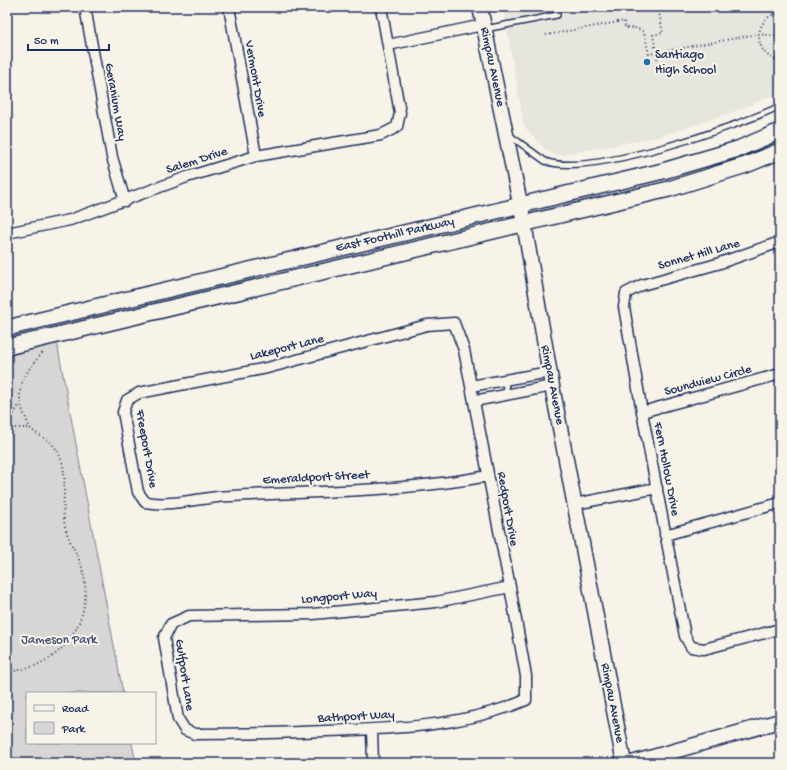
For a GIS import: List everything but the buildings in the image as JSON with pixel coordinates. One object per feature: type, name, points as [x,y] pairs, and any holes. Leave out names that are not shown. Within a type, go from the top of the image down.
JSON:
[{"type":"main road","name":"Rimpau Avenue","points":[[480,7],[524,223],[549,372],[624,763]]},
{"type":"main road","name":"East Foothill Parkway","points":[[7,328],[663,171],[738,149],[780,131]]},
{"type":"main road","name":"East Foothill Parkway","points":[[7,347],[670,189],[746,166],[780,151]]},
{"type":"main road","points":[[632,763],[780,721]]},
{"type":"street","name":"Geranium Way","points":[[85,7],[112,157],[125,201]]},
{"type":"street","name":"Vermont Drive","points":[[229,7],[256,156]]},
{"type":"street","points":[[381,7],[388,45],[484,27]]},
{"type":"street","name":"Salem Drive","points":[[7,233],[70,220],[187,177],[256,156],[381,135],[397,127],[400,112],[388,45]]},
{"type":"street","name":"Sonnet Hill Lane","points":[[626,293],[642,285],[717,264],[780,242]]},
{"type":"street","name":"Fern Hollow Drive","points":[[626,293],[624,307],[642,412],[685,636],[691,648],[704,649],[780,629]]},
{"type":"street","name":"Redport Drive","points":[[454,323],[464,350],[510,587],[526,676],[526,700]]},
{"type":"street","name":"Lakeport Lane","points":[[127,400],[139,394],[267,368],[427,324],[454,323]]},
{"type":"street","points":[[471,386],[549,372]]},
{"type":"street","name":"Soundview Circle","points":[[642,412],[780,374]]},
{"type":"street","points":[[474,401],[552,386]]},
{"type":"street","name":"Freeport Drive","points":[[127,400],[122,412],[138,492],[145,502]]},
{"type":"street","name":"Emeraldport Street","points":[[145,502],[158,504],[209,497],[439,485],[488,476]]},
{"type":"street","points":[[575,504],[657,488]]},
{"type":"street","points":[[665,535],[780,503]]},
{"type":"street","name":"Longport Way","points":[[171,624],[189,616],[312,614],[436,602],[510,587]]},
{"type":"street","name":"Gulfport Lane","points":[[171,624],[164,638],[178,719],[185,730]]},
{"type":"street","name":"Bathport Way","points":[[185,730],[195,734],[372,730],[437,724],[505,709],[526,700]]},
{"type":"street","points":[[372,730],[374,763]]},
{"type":"lane","points":[[484,27],[557,15],[556,7]]},
{"type":"lane","points":[[506,133],[545,161],[550,163],[569,164],[614,158],[671,145],[734,125],[780,106]]},
{"type":"lane","points":[[504,380],[508,395]]},
{"type":"path","points":[[658,7],[663,33],[653,35],[659,68]]},
{"type":"path","points":[[777,7],[780,20]]},
{"type":"path","points":[[779,12],[766,19],[758,34],[759,44],[764,52],[771,58],[780,61]]},
{"type":"path","points":[[546,35],[624,21],[625,28],[632,27],[644,32],[649,54],[758,34],[776,36]]},
{"type":"path","points":[[776,36],[780,32]]},
{"type":"path","points":[[776,36],[780,43]]},
{"type":"path","points":[[30,428],[20,404],[20,393],[25,374],[43,352]]},
{"type":"path","points":[[7,424],[20,404]]},
{"type":"path","points":[[7,428],[30,428],[46,438],[54,446],[62,463],[65,480],[63,513],[65,525],[83,569],[86,584],[85,605],[74,634],[55,655],[28,668],[7,672]]},
{"type":"shaded area","name":"Santiago High School","points":[[503,7],[780,7],[780,92],[741,109],[658,137],[561,155],[553,154],[546,150],[524,126]]},
{"type":"green space","name":"Jameson Park","points":[[57,343],[123,692],[26,692],[26,744],[132,744],[136,763],[7,763],[7,356]]},
{"type":"place","name":"Santiago High School","points":[[647,62]]}]
